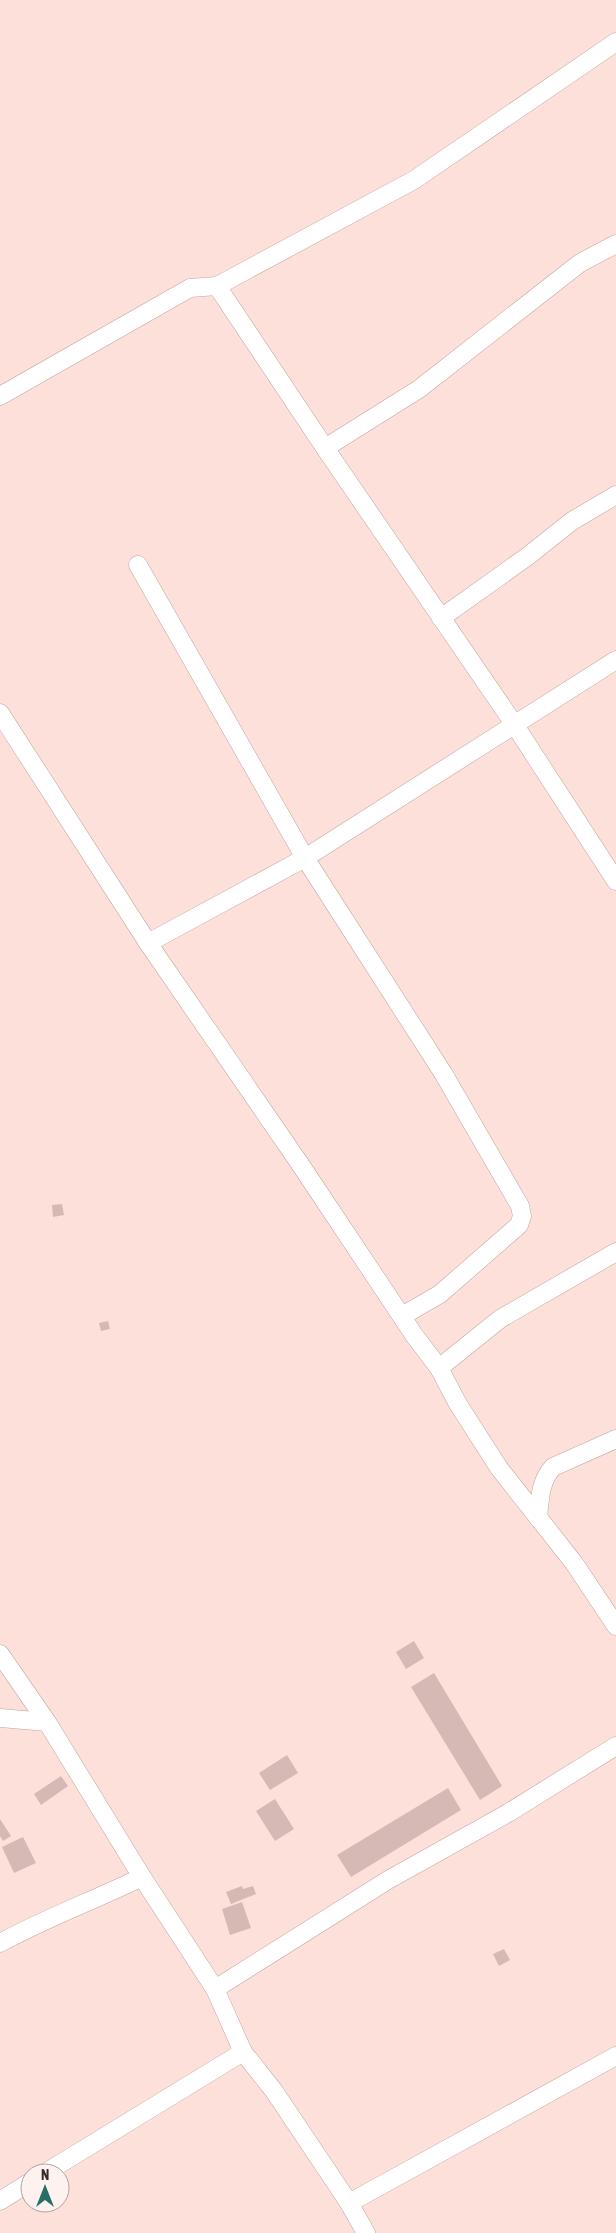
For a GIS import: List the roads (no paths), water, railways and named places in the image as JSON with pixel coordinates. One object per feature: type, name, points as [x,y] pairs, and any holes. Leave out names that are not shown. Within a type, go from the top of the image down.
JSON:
[{"type":"street","points":[[0,396],[190,288],[217,286],[414,180],[616,42]]},
{"type":"street","points":[[325,448],[419,389],[580,263],[616,244]]},
{"type":"street","points":[[217,286],[325,448],[514,724],[616,881]]},
{"type":"street","points":[[441,618],[528,556],[572,521],[616,495]]},
{"type":"street","points":[[138,565],[305,858],[443,1072],[520,1206],[522,1216],[519,1225],[440,1294],[402,1316]]},
{"type":"street","points":[[148,943],[305,858],[616,660]]},
{"type":"street","points":[[0,713],[148,943],[439,1368],[458,1404],[499,1468],[574,1563],[616,1626]]},
{"type":"street","points":[[439,1368],[500,1319],[616,1252]]},
{"type":"street","points":[[538,1518],[540,1493],[546,1475],[553,1467],[616,1439]]},
{"type":"street","points":[[0,1654],[47,1722],[142,1877],[215,1989],[243,2052],[274,2091],[350,2203],[366,2233]]},
{"type":"street","points":[[0,1718],[47,1722]]},
{"type":"street","points":[[215,1989],[388,1880],[508,1813],[616,1746]]},
{"type":"street","points":[[0,1943],[39,1922],[93,1901],[142,1877]]},
{"type":"street","points":[[61,2163],[243,2052]]},
{"type":"street","points":[[350,2203],[616,2056]]},
{"type":"street","points":[[0,2201],[20,2188]]}]
